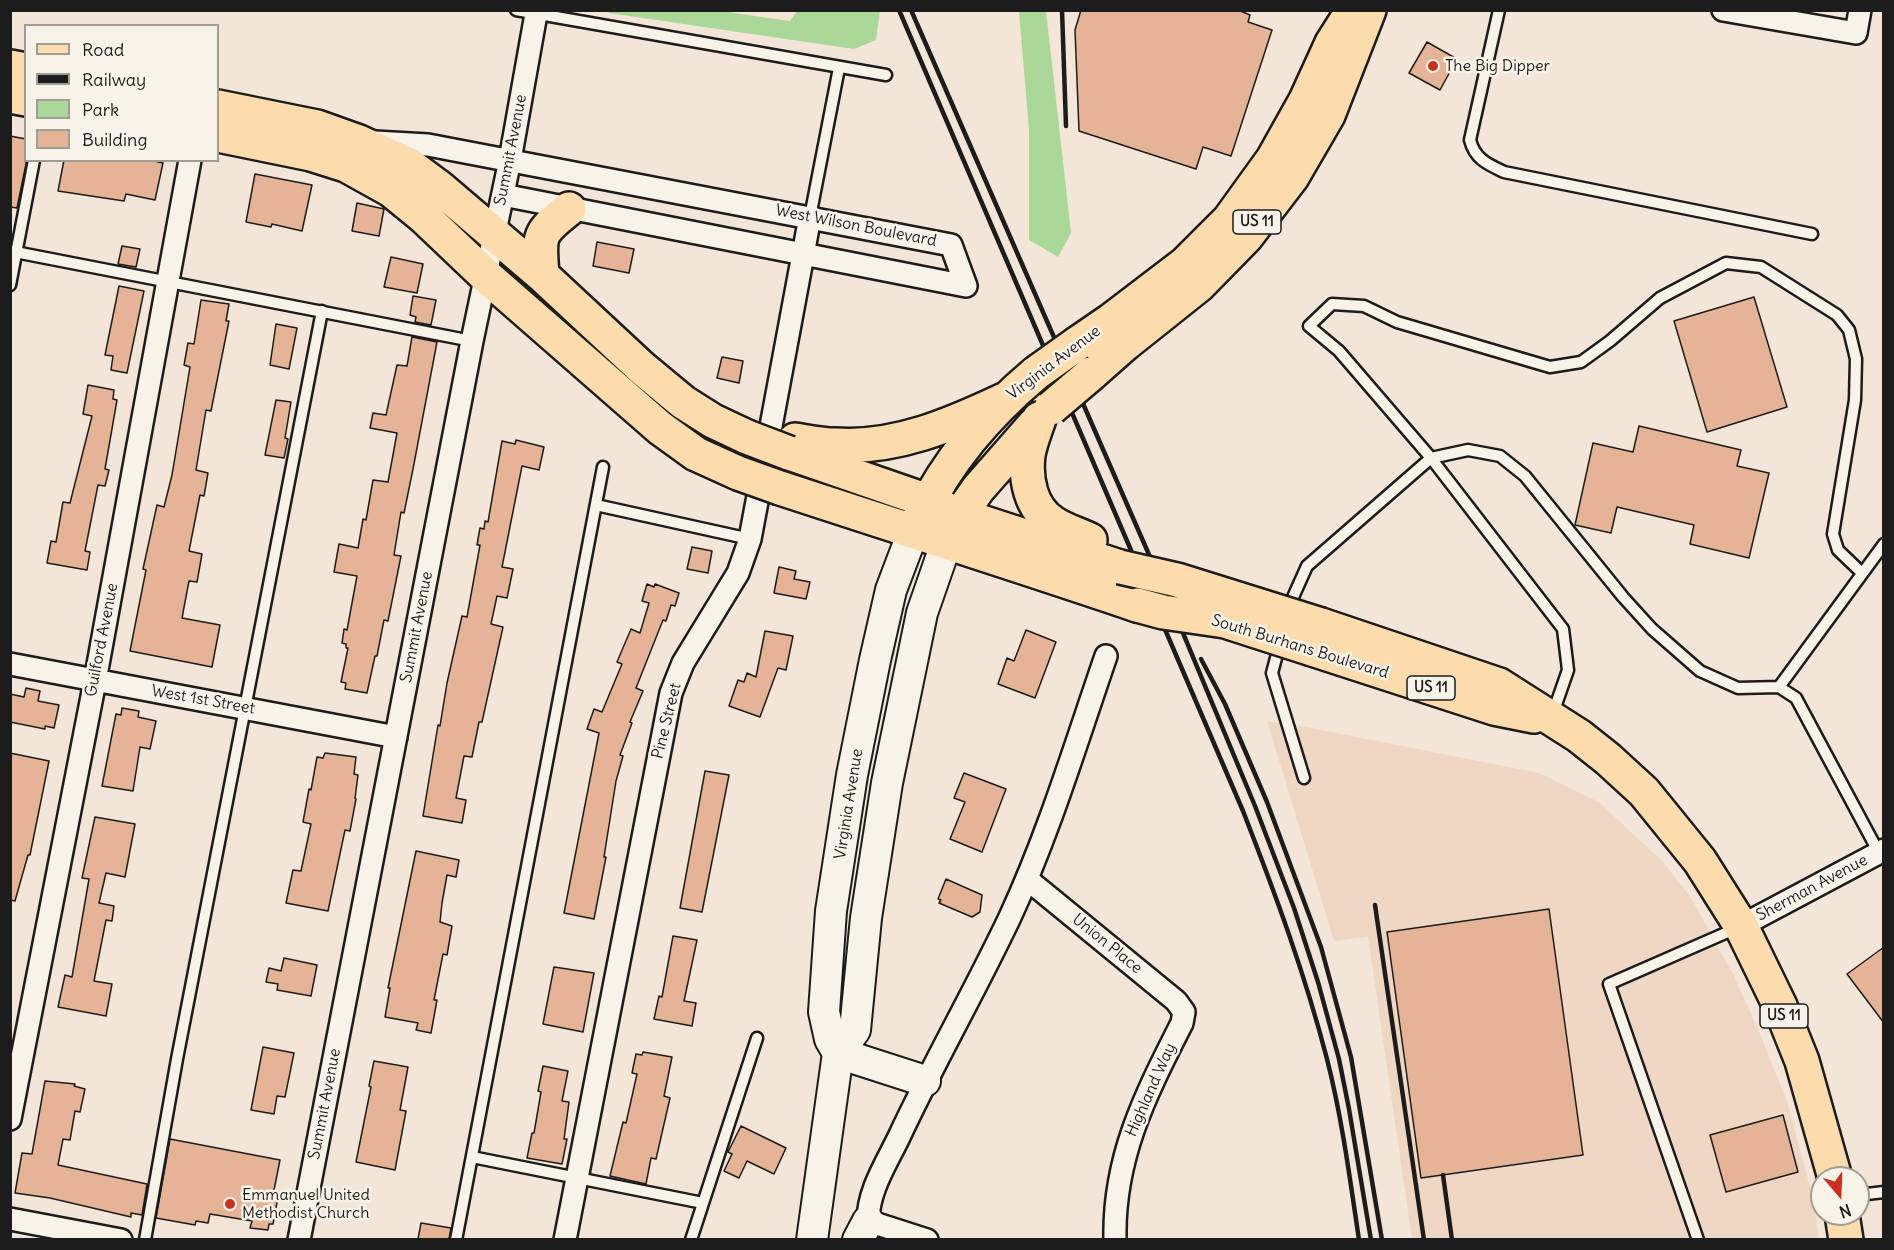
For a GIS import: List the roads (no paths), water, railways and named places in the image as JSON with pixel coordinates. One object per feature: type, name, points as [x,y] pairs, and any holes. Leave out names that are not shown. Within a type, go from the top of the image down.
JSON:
[{"type":"main road","name":"Virginia Avenue","points":[[838,1053],[830,1039],[824,1012],[831,911],[852,775],[891,590],[913,532],[928,501],[949,466],[974,432],[1004,400],[1036,373],[1110,321],[1186,263],[1229,220],[1273,159],[1306,100],[1332,43],[1353,10]]},
{"type":"main road","name":"Virginia Avenue","points":[[812,1239],[838,1053],[855,1030],[866,918],[887,783],[922,612],[954,528],[978,489],[1045,414],[1125,344],[1199,285],[1246,237],[1292,177],[1328,115],[1369,10]]},
{"type":"main road","name":"West Wilson Boulevard","points":[[219,107],[316,127],[359,142],[409,165],[440,188],[542,275],[642,368],[683,402],[713,421],[790,446]]},
{"type":"main road","points":[[219,135],[311,154],[346,165],[391,190],[660,428],[696,454],[738,473],[913,532]]},
{"type":"main road","points":[[542,275],[540,241],[549,225],[569,208]]},
{"type":"main road","points":[[790,446],[876,444],[914,436],[959,421],[1004,400]]},
{"type":"main road","points":[[1045,414],[1028,456],[1029,483],[1033,501],[1053,523],[1117,559]]},
{"type":"main road","points":[[790,446],[928,501],[954,528]]},
{"type":"main road","name":"South Burhans Boulevard","points":[[913,532],[954,528],[1117,559],[1177,580],[1494,708],[1551,719],[1579,736],[1644,792],[1700,861],[1741,926],[1780,1006],[1802,1061],[1832,1166]]},
{"type":"main road","name":"South Burhans Boulevard","points":[[954,528],[1137,605],[1163,612],[1316,637]]},
{"type":"main road","points":[[838,1053],[925,1081]]},
{"type":"street","points":[[1723,10],[1856,33],[1860,10]]},
{"type":"street","name":"Summit Avenue","points":[[299,1239],[472,341],[510,160],[526,12]]},
{"type":"street","name":"West Wilson Boulevard","points":[[359,142],[428,146],[510,160],[951,244],[966,286],[503,195]]},
{"type":"street","name":"Guilford Avenue","points":[[10,1119],[95,681],[190,162]]},
{"type":"street","name":"Pine Street","points":[[565,1239],[671,693],[683,663],[738,573],[750,539],[810,218]]},
{"type":"street","points":[[927,1239],[863,1230],[871,1197],[925,1081],[1027,879],[1106,656]]},
{"type":"street","name":"West 1st Street","points":[[10,664],[396,737]]},
{"type":"street","name":"Sherman Avenue","points":[[1741,926],[1881,852]]},
{"type":"street","name":"Union Place","points":[[1027,879],[1176,1000],[1184,1012]]},
{"type":"street","name":"Highland Way","points":[[1115,1239],[1119,1179],[1128,1141],[1148,1090],[1182,1023],[1184,1012]]},
{"type":"street","points":[[10,1219],[121,1239]]},
{"type":"lane","points":[[1499,10],[1470,140],[1473,152],[1482,162],[1504,172],[1812,234]]},
{"type":"lane","points":[[526,12],[886,75]]},
{"type":"lane","points":[[810,218],[839,68]]},
{"type":"lane","points":[[10,285],[14,251],[34,162]]},
{"type":"lane","points":[[14,251],[472,341]]},
{"type":"lane","points":[[1551,719],[1568,670],[1563,630],[1431,458],[1339,351],[1309,326],[1332,304],[1364,306],[1397,322],[1550,367],[1581,362],[1659,298],[1726,263],[1761,267],[1837,315],[1849,330],[1856,359],[1855,400],[1833,534],[1838,550],[1862,573]]},
{"type":"lane","points":[[145,1239],[244,707],[322,311]]},
{"type":"lane","points":[[1304,778],[1272,673],[1294,595],[1307,566],[1431,458],[1468,450],[1500,456],[1525,476],[1623,597],[1652,629],[1700,671],[1738,688],[1779,687],[1796,698],[1881,852]]},
{"type":"lane","points":[[456,1239],[603,467]]},
{"type":"lane","points":[[596,505],[750,539]]},
{"type":"lane","points":[[1779,687],[1884,544]]},
{"type":"lane","points":[[1698,1239],[1609,984],[1741,926]]},
{"type":"lane","points":[[691,1239],[757,1038]]},
{"type":"lane","points":[[472,1157],[703,1203]]},
{"type":"railway","points":[[899,10],[1243,811],[1267,872],[1299,965],[1327,1059],[1349,1171],[1359,1240]]},
{"type":"railway","points":[[911,10],[1178,621],[1255,806],[1294,908],[1318,982],[1339,1059],[1371,1240]]},
{"type":"railway","points":[[1062,10],[1066,126]]},
{"type":"railway","points":[[1201,659],[1225,704],[1267,802],[1321,947],[1351,1057],[1382,1240]]},
{"type":"railway","points":[[1375,905],[1424,1240]]},
{"type":"railway","points":[[1443,1175],[1452,1240]]},
{"type":"place","name":"The Big Dipper","points":[[1433,66]]},
{"type":"place","name":"Emmanuel United Methodist Church","points":[[230,1204]]}]
